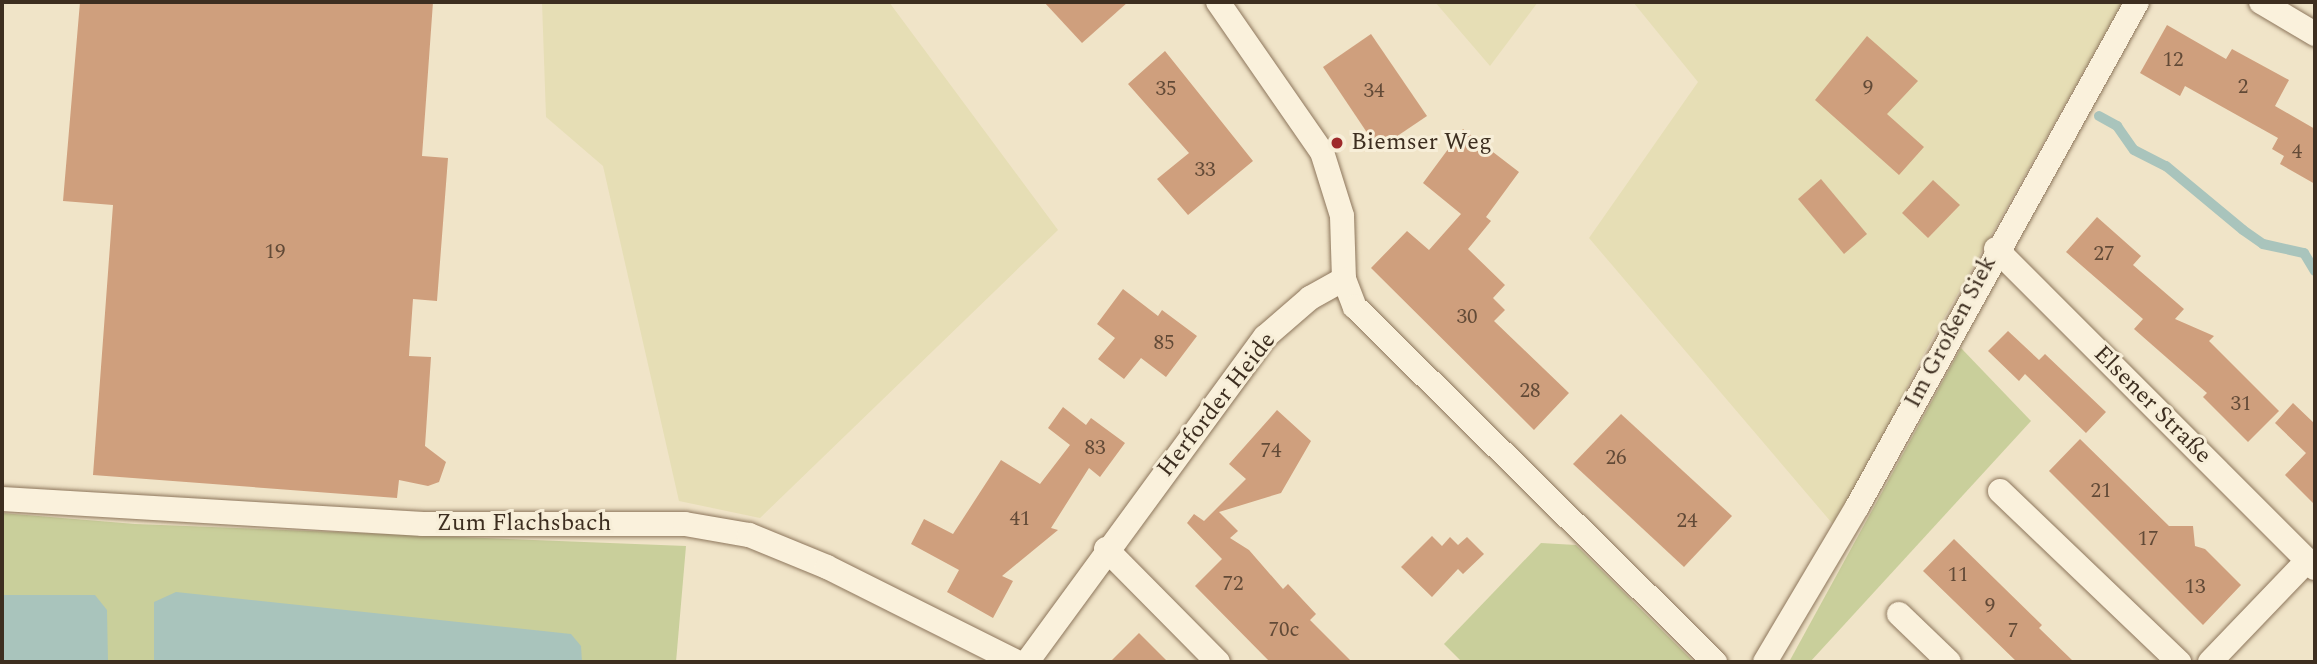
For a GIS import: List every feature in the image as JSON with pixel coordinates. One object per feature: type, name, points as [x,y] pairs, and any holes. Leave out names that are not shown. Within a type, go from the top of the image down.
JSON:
[{"type":"street","points":[[1218,2],[1322,152],[1342,216],[1344,279],[1355,307],[1371,326],[1715,662]]},
{"type":"street","name":"Im Großen Siek","points":[[1765,662],[1857,507],[1996,249],[2137,2]]},
{"type":"street","points":[[2261,2],[2315,34]]},
{"type":"street","name":"Elsener Straße","points":[[1996,249],[2311,565],[2210,662]]},
{"type":"street","name":"Herforder Heide","points":[[1027,662],[1106,549],[1265,337],[1310,298],[1344,279]]},
{"type":"street","points":[[2000,491],[2179,662]]},
{"type":"street","name":"Zum Flachsbach","points":[[2,499],[423,524],[685,524],[750,535],[827,568],[1017,662]]},
{"type":"street","points":[[1106,549],[1218,662]]},
{"type":"street","points":[[1899,614],[1949,662]]},
{"type":"shaded area","points":[[542,2],[889,2],[1058,230],[760,518],[679,501],[603,166],[546,117]]},
{"type":"shaded area","points":[[1435,2],[1538,2],[1490,66]]},
{"type":"shaded area","points":[[1633,2],[2123,2],[1923,355],[1837,529],[1589,238],[1698,82]]},
{"type":"green space","points":[[1961,348],[2031,421],[1810,662],[1789,662]]},
{"type":"green space","points":[[2,513],[135,524],[686,546],[676,662],[2,662]]},
{"type":"green space","points":[[1541,543],[1576,545],[1694,662],[1462,662],[1444,644]]},
{"type":"water","points":[[176,592],[571,634],[581,646],[582,662],[154,662],[154,602]]},
{"type":"water","points":[[2,595],[95,595],[107,610],[108,662],[2,662]]},
{"type":"building","points":[[80,2],[433,2],[422,156],[448,158],[437,301],[413,299],[409,356],[431,357],[425,446],[446,462],[439,482],[428,486],[399,480],[397,498],[93,475],[113,205],[63,201]]},
{"type":"building","points":[[1044,2],[1128,2],[1082,43]]},
{"type":"building","points":[[2167,25],[2226,59],[2232,49],[2289,80],[2275,106],[2315,129],[2315,184],[2280,164],[2284,156],[2272,149],[2278,138],[2185,86],[2180,96],[2140,73]]},
{"type":"building","points":[[1371,34],[1427,116],[1378,149],[1323,67]]},
{"type":"building","points":[[1867,36],[1918,81],[1887,114],[1924,147],[1899,175],[1815,100]]},
{"type":"building","points":[[1165,51],[1253,161],[1188,215],[1157,179],[1189,153],[1128,84]]},
{"type":"building","points":[[1463,129],[1519,172],[1486,217],[1491,221],[1468,249],[1505,285],[1493,298],[1505,310],[1494,321],[1569,393],[1534,430],[1371,268],[1407,231],[1429,250],[1461,214],[1423,183]]},
{"type":"building","points":[[1821,179],[1867,234],[1844,254],[1798,199]]},
{"type":"building","points":[[1933,180],[1960,205],[1928,238],[1902,213]]},
{"type":"building","points":[[2097,217],[2141,256],[2133,265],[2184,309],[2175,319],[2214,336],[2209,341],[2279,411],[2248,442],[2203,397],[2207,393],[2134,329],[2143,319],[2066,252]]},
{"type":"building","points":[[1123,289],[1158,316],[1162,310],[1197,336],[1166,377],[1141,358],[1124,379],[1098,359],[1115,338],[1097,324]]},
{"type":"building","points":[[2008,331],[2039,360],[2045,354],[2106,412],[2086,433],[2025,374],[2019,381],[1988,351]]},
{"type":"building","points":[[2293,403],[2315,424],[2315,505],[2285,475],[2306,453],[2275,423]]},
{"type":"building","points":[[1063,407],[1086,425],[1091,418],[1125,443],[1100,477],[1089,468],[1051,528],[1058,530],[1002,576],[1013,581],[993,618],[947,592],[959,570],[911,544],[924,519],[953,534],[1001,460],[1040,484],[1070,445],[1048,428]]},
{"type":"building","points":[[1277,410],[1311,441],[1281,493],[1219,512],[1238,531],[1230,538],[1249,550],[1283,589],[1288,584],[1316,614],[1310,620],[1352,662],[1270,662],[1195,586],[1222,559],[1187,523],[1194,514],[1204,521],[1246,479],[1229,464]]},
{"type":"building","points":[[1621,414],[1732,516],[1684,567],[1573,464]]},
{"type":"building","points":[[2080,439],[2169,526],[2193,526],[2195,546],[2205,549],[2241,585],[2203,625],[2049,471]]},
{"type":"building","points":[[1432,536],[1442,546],[1450,537],[1458,545],[1467,537],[1484,554],[1463,574],[1458,569],[1432,597],[1401,567]]},
{"type":"building","points":[[1954,539],[2042,625],[2039,628],[2074,662],[2017,662],[1923,571]]},
{"type":"building","points":[[1139,633],[1168,662],[1110,662]]},
{"type":"waterway","points":[[2099,116],[2117,126],[2134,150],[2166,166],[2243,230],[2263,244],[2304,253],[2315,271]]},
{"type":"place","name":"Biemser Weg","points":[[1337,143]]}]
